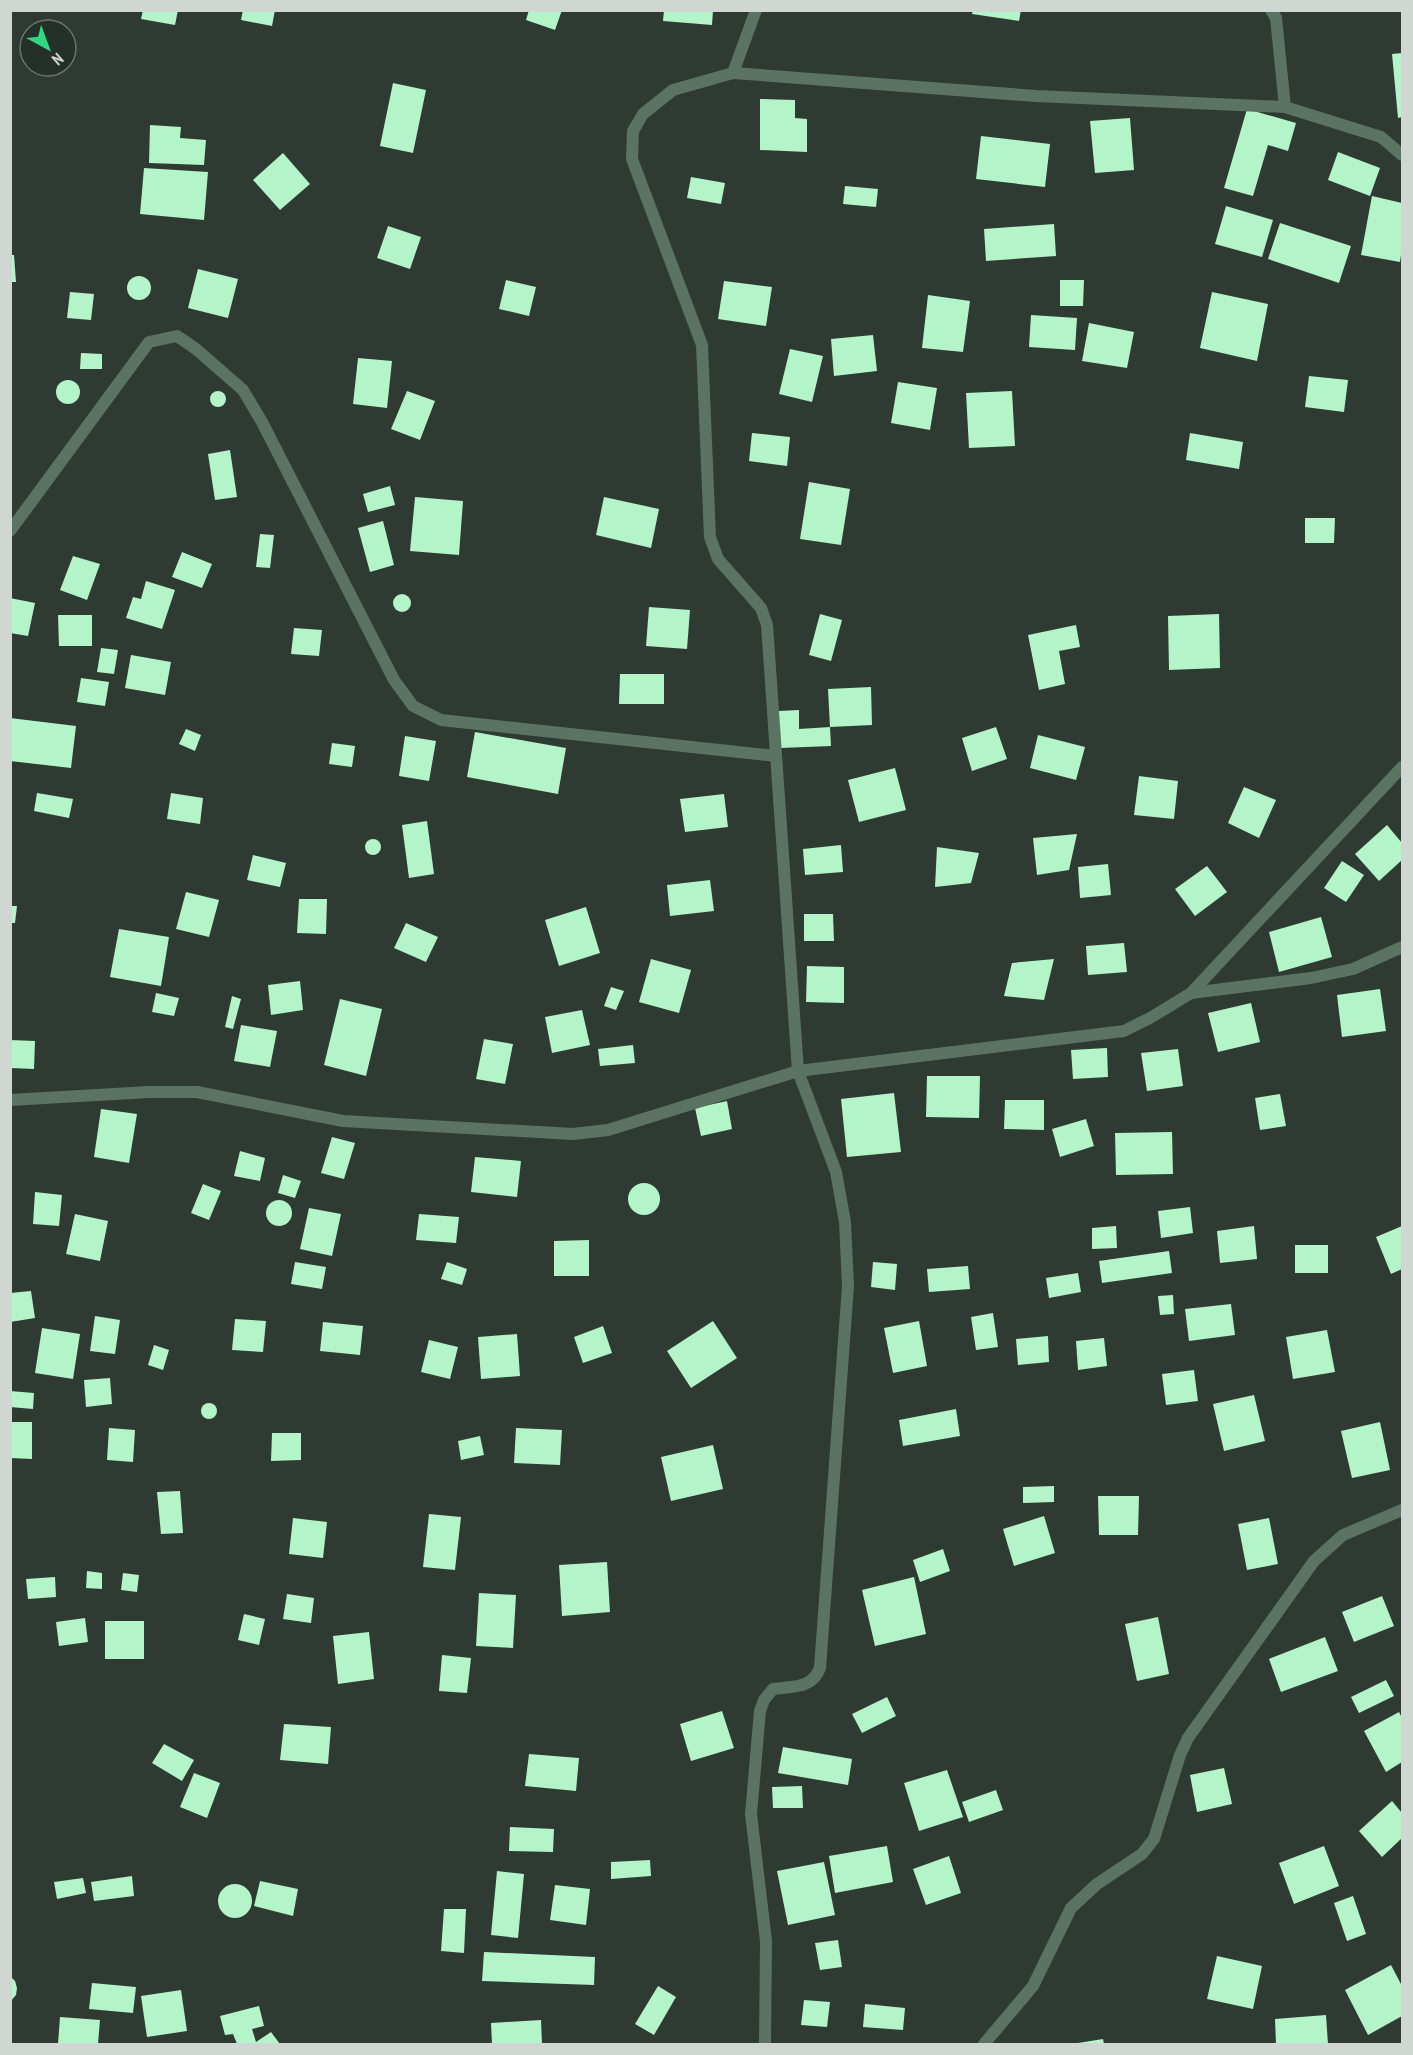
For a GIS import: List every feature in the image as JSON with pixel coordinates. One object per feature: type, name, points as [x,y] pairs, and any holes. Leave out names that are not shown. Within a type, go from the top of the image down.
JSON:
[{"type":"street","points":[[733,73],[756,10]]},
{"type":"street","points":[[1271,10],[1276,18],[1285,107]]},
{"type":"street","points":[[765,2044],[766,1941],[752,1814],[760,1711],[764,1700],[773,1689],[807,1684],[816,1678],[820,1668],[848,1286],[845,1222],[836,1172],[798,1071],[767,625],[761,608],[718,559],[710,537],[702,345],[632,159],[633,131],[643,114],[673,90],[733,73],[1036,96],[1285,107],[1381,137],[1402,155]]},
{"type":"street","points":[[10,531],[149,342],[177,336],[196,349],[243,390],[262,422],[394,680],[413,706],[441,720],[776,756]]},
{"type":"street","points":[[10,1100],[148,1092],[197,1092],[343,1121],[573,1134],[608,1130],[798,1071],[1124,1031],[1191,993],[1402,767]]},
{"type":"street","points":[[1191,993],[1311,978],[1353,969],[1402,947]]},
{"type":"street","points":[[984,2044],[1033,1986],[1071,1908],[1097,1884],[1142,1854],[1154,1839],[1180,1755],[1188,1738],[1314,1561],[1343,1535],[1402,1510]]},
{"type":"building","points":[[143,10],[178,10],[175,25],[141,19]]},
{"type":"building","points":[[243,10],[275,10],[272,26],[241,20]]},
{"type":"building","points":[[529,10],[562,10],[555,30],[526,20]]},
{"type":"building","points":[[664,10],[713,10],[712,25],[663,21]]},
{"type":"building","points":[[973,10],[1021,10],[1019,21],[972,14]]},
{"type":"building","points":[[1402,53],[1402,117],[1398,118],[1392,54]]},
{"type":"building","points":[[393,83],[426,90],[413,153],[380,146]]},
{"type":"building","points":[[760,99],[795,100],[795,118],[807,119],[807,152],[760,150]]},
{"type":"building","points":[[1247,109],[1296,123],[1288,151],[1268,145],[1253,196],[1224,188]]},
{"type":"building","points":[[1130,118],[1134,170],[1095,173],[1090,121]]},
{"type":"building","points":[[150,125],[181,127],[180,138],[206,140],[204,165],[149,163]]},
{"type":"building","points":[[981,136],[1050,144],[1045,187],[976,179]]},
{"type":"building","points":[[1338,152],[1380,168],[1370,196],[1328,180]]},
{"type":"building","points":[[283,153],[310,184],[280,210],[253,180]]},
{"type":"building","points":[[144,168],[208,172],[204,220],[140,214]]},
{"type":"building","points":[[691,177],[725,183],[721,204],[687,198]]},
{"type":"building","points":[[845,186],[878,189],[876,207],[843,204]]},
{"type":"building","points":[[1372,196],[1402,203],[1400,262],[1361,255]]},
{"type":"building","points":[[1226,206],[1273,220],[1262,257],[1215,244]]},
{"type":"building","points":[[1280,223],[1351,246],[1339,283],[1268,259]]},
{"type":"building","points":[[1054,224],[1056,256],[986,261],[984,229]]},
{"type":"building","points":[[388,226],[421,237],[410,269],[377,258]]},
{"type":"building","points":[[10,255],[14,255],[16,282],[10,282]]},
{"type":"building","points":[[198,269],[238,279],[228,318],[188,308]]},
{"type":"building","points":[[139,276],[148,279],[151,288],[148,297],[139,300],[130,297],[127,288],[130,279]]},
{"type":"building","points":[[506,280],[536,287],[529,316],[499,309]]},
{"type":"building","points":[[1060,280],[1084,280],[1083,306],[1060,306]]},
{"type":"building","points":[[724,281],[772,287],[766,326],[718,319]]},
{"type":"building","points":[[70,292],[94,294],[91,320],[67,318]]},
{"type":"building","points":[[1212,292],[1268,304],[1257,361],[1200,348]]},
{"type":"building","points":[[928,295],[970,301],[963,352],[922,348]]},
{"type":"building","points":[[1031,315],[1077,318],[1075,350],[1029,347]]},
{"type":"building","points":[[1089,323],[1134,332],[1127,368],[1082,361]]},
{"type":"building","points":[[873,335],[877,371],[834,376],[831,339]]},
{"type":"building","points":[[790,349],[823,356],[812,402],[779,394]]},
{"type":"building","points":[[81,353],[102,354],[102,369],[80,369]]},
{"type":"building","points":[[358,358],[392,361],[387,408],[353,404]]},
{"type":"building","points":[[1309,376],[1348,380],[1344,412],[1305,407]]},
{"type":"building","points":[[68,380],[76,384],[80,392],[76,400],[68,404],[60,400],[56,392],[60,384]]},
{"type":"building","points":[[898,382],[937,388],[930,430],[891,423]]},
{"type":"building","points":[[215,391],[221,391],[226,399],[224,405],[215,407],[210,402],[210,396]]},
{"type":"building","points":[[407,391],[435,401],[420,440],[391,429]]},
{"type":"building","points":[[1012,391],[1015,446],[969,448],[966,393]]},
{"type":"building","points":[[752,433],[790,437],[787,466],[749,461]]},
{"type":"building","points":[[1190,433],[1243,442],[1239,469],[1186,460]]},
{"type":"building","points":[[230,450],[237,497],[215,500],[208,454]]},
{"type":"building","points":[[809,482],[850,489],[841,545],[800,539]]},
{"type":"building","points":[[390,486],[395,505],[368,512],[363,494]]},
{"type":"building","points":[[415,497],[463,501],[459,555],[410,551]]},
{"type":"building","points":[[604,497],[659,509],[651,548],[596,535]]},
{"type":"building","points":[[1305,518],[1335,518],[1334,543],[1305,543]]},
{"type":"building","points":[[383,521],[394,565],[370,572],[358,528]]},
{"type":"building","points":[[260,534],[274,535],[270,568],[256,567]]},
{"type":"building","points":[[182,552],[212,564],[202,588],[172,577]]},
{"type":"building","points":[[73,556],[100,564],[87,600],[60,590]]},
{"type":"building","points":[[146,581],[175,590],[162,629],[126,618],[133,597],[141,599]]},
{"type":"building","points":[[402,594],[410,599],[411,603],[406,611],[402,612],[394,607],[393,603],[398,595]]},
{"type":"building","points":[[10,598],[35,603],[28,636],[10,633]]},
{"type":"building","points":[[649,607],[690,610],[687,649],[646,646]]},
{"type":"building","points":[[820,614],[842,620],[831,661],[809,655]]},
{"type":"building","points":[[1219,614],[1220,668],[1169,670],[1168,616]]},
{"type":"building","points":[[58,615],[92,615],[92,646],[59,646]]},
{"type":"building","points":[[1076,625],[1080,647],[1059,651],[1065,684],[1039,690],[1028,635]]},
{"type":"building","points":[[294,628],[322,630],[319,656],[291,654]]},
{"type":"building","points":[[101,648],[118,650],[114,674],[97,672]]},
{"type":"building","points":[[131,655],[171,662],[165,695],[125,688]]},
{"type":"building","points":[[620,674],[664,674],[664,704],[619,704]]},
{"type":"building","points":[[81,678],[109,682],[105,706],[77,702]]},
{"type":"building","points":[[871,687],[872,725],[830,727],[828,689]]},
{"type":"building","points":[[799,710],[799,729],[830,727],[831,746],[780,748],[778,711]]},
{"type":"building","points":[[10,718],[76,726],[71,768],[10,761]]},
{"type":"building","points":[[996,727],[1007,759],[972,771],[962,738]]},
{"type":"building","points":[[186,729],[201,735],[195,751],[179,744]]},
{"type":"building","points":[[475,732],[566,748],[558,794],[467,777]]},
{"type":"building","points":[[1038,735],[1085,747],[1076,780],[1030,768]]},
{"type":"building","points":[[405,736],[436,741],[429,781],[399,776]]},
{"type":"building","points":[[332,743],[355,746],[352,767],[329,764]]},
{"type":"building","points":[[895,768],[906,810],[859,822],[848,780]]},
{"type":"building","points":[[1139,776],[1178,781],[1174,819],[1134,815]]},
{"type":"building","points":[[1244,787],[1276,800],[1259,838],[1228,823]]},
{"type":"building","points":[[37,793],[73,799],[69,818],[34,811]]},
{"type":"building","points":[[171,793],[203,798],[200,824],[167,819]]},
{"type":"building","points":[[724,794],[728,827],[685,832],[680,799]]},
{"type":"building","points":[[427,821],[434,874],[409,878],[402,825]]},
{"type":"building","points":[[1387,825],[1402,843],[1402,860],[1379,881],[1355,854]]},
{"type":"building","points":[[1077,834],[1069,870],[1037,875],[1033,838]]},
{"type":"building","points":[[373,839],[379,841],[381,847],[379,853],[373,855],[367,853],[365,847],[367,841]]},
{"type":"building","points":[[841,845],[843,872],[805,875],[803,849]]},
{"type":"building","points":[[937,847],[979,853],[971,883],[935,887]]},
{"type":"building","points":[[253,855],[286,863],[280,887],[247,880]]},
{"type":"building","points":[[1342,861],[1364,875],[1346,902],[1324,888]]},
{"type":"building","points":[[1108,864],[1111,895],[1080,898],[1078,867]]},
{"type":"building","points":[[1207,866],[1227,892],[1195,916],[1175,889]]},
{"type":"building","points":[[710,880],[714,911],[670,916],[667,885]]},
{"type":"building","points":[[186,892],[219,900],[209,937],[176,929]]},
{"type":"building","points":[[299,899],[327,899],[326,934],[297,933]]},
{"type":"building","points":[[10,906],[17,906],[15,923],[10,923]]},
{"type":"building","points":[[586,907],[600,953],[559,966],[545,920]]},
{"type":"building","points":[[804,914],[833,914],[834,941],[804,941]]},
{"type":"building","points":[[1321,917],[1332,957],[1279,972],[1269,932]]},
{"type":"building","points":[[406,923],[438,937],[426,962],[394,948]]},
{"type":"building","points":[[119,929],[169,937],[161,986],[110,977]]},
{"type":"building","points":[[1124,943],[1127,972],[1088,975],[1086,946]]},
{"type":"building","points":[[651,959],[691,970],[679,1013],[639,1002]]},
{"type":"building","points":[[1054,959],[1044,1000],[1004,996],[1012,963]]},
{"type":"building","points":[[807,966],[844,967],[844,1003],[806,1002]]},
{"type":"building","points":[[300,981],[303,1010],[271,1015],[268,985]]},
{"type":"building","points":[[611,987],[624,991],[616,1010],[604,1006]]},
{"type":"building","points":[[1380,989],[1386,1031],[1342,1037],[1337,995]]},
{"type":"building","points":[[156,993],[179,998],[174,1016],[152,1012]]},
{"type":"building","points":[[232,996],[241,999],[233,1029],[225,1027]]},
{"type":"building","points":[[340,999],[382,1009],[366,1076],[324,1065]]},
{"type":"building","points":[[1251,1003],[1260,1042],[1218,1052],[1208,1013]]},
{"type":"building","points":[[582,1010],[590,1045],[552,1053],[545,1017]]},
{"type":"building","points":[[241,1025],[277,1031],[270,1067],[234,1061]]},
{"type":"building","points":[[484,1039],[513,1044],[505,1084],[476,1079]]},
{"type":"building","points":[[10,1040],[35,1041],[34,1069],[10,1068]]},
{"type":"building","points":[[633,1045],[635,1063],[600,1066],[598,1049]]},
{"type":"building","points":[[1107,1048],[1108,1077],[1073,1079],[1071,1050]]},
{"type":"building","points":[[1178,1049],[1183,1086],[1147,1091],[1141,1053]]},
{"type":"building","points":[[927,1076],[980,1076],[979,1118],[926,1117]]},
{"type":"building","points":[[894,1093],[901,1152],[847,1157],[841,1099]]},
{"type":"building","points":[[1280,1094],[1286,1126],[1260,1130],[1255,1098]]},
{"type":"building","points":[[1005,1100],[1044,1100],[1044,1130],[1004,1129]]},
{"type":"building","points":[[727,1101],[732,1129],[701,1136],[695,1108]]},
{"type":"building","points":[[101,1109],[137,1114],[129,1163],[94,1157]]},
{"type":"building","points":[[1086,1119],[1094,1146],[1060,1157],[1052,1129]]},
{"type":"building","points":[[1172,1132],[1173,1174],[1116,1175],[1115,1133]]},
{"type":"building","points":[[332,1137],[355,1143],[344,1179],[321,1173]]},
{"type":"building","points":[[240,1151],[265,1158],[260,1181],[234,1176]]},
{"type":"building","points":[[475,1157],[521,1161],[517,1197],[471,1192]]},
{"type":"building","points":[[283,1175],[301,1181],[295,1198],[278,1193]]},
{"type":"building","points":[[644,1183],[656,1187],[660,1199],[656,1211],[644,1215],[632,1211],[628,1199],[632,1187]]},
{"type":"building","points":[[203,1184],[221,1191],[209,1220],[191,1213]]},
{"type":"building","points":[[35,1192],[62,1195],[59,1226],[33,1224]]},
{"type":"building","points":[[279,1200],[288,1204],[292,1213],[288,1222],[279,1226],[270,1222],[266,1213],[270,1204]]},
{"type":"building","points":[[1190,1207],[1193,1233],[1161,1238],[1158,1211]]},
{"type":"building","points":[[309,1208],[341,1214],[332,1256],[300,1249]]},
{"type":"building","points":[[75,1214],[108,1221],[100,1261],[66,1254]]},
{"type":"building","points":[[419,1214],[459,1217],[456,1243],[416,1240]]},
{"type":"building","points":[[1116,1226],[1117,1248],[1092,1249],[1092,1228]]},
{"type":"building","points":[[1254,1226],[1257,1259],[1220,1263],[1217,1231]]},
{"type":"building","points":[[1402,1226],[1402,1269],[1391,1274],[1376,1237]]},
{"type":"building","points":[[589,1240],[589,1276],[554,1276],[554,1241]]},
{"type":"building","points":[[1295,1245],[1328,1245],[1328,1273],[1295,1273]]},
{"type":"building","points":[[1169,1251],[1172,1273],[1102,1283],[1099,1261]]},
{"type":"building","points":[[295,1262],[326,1267],[322,1289],[291,1284]]},
{"type":"building","points":[[447,1262],[467,1269],[462,1285],[441,1279]]},
{"type":"building","points":[[873,1262],[897,1264],[895,1290],[871,1287]]},
{"type":"building","points":[[968,1266],[970,1289],[929,1292],[927,1269]]},
{"type":"building","points":[[1078,1273],[1081,1292],[1049,1298],[1046,1278]]},
{"type":"building","points":[[31,1291],[35,1318],[10,1322],[10,1293]]},
{"type":"building","points":[[1173,1295],[1174,1314],[1160,1315],[1158,1296]]},
{"type":"building","points":[[1231,1304],[1235,1335],[1189,1341],[1185,1309]]},
{"type":"building","points":[[993,1313],[998,1347],[976,1350],[971,1317]]},
{"type":"building","points":[[95,1316],[120,1320],[115,1354],[90,1351]]},
{"type":"building","points":[[235,1319],[266,1321],[263,1352],[232,1350]]},
{"type":"building","points":[[713,1321],[737,1358],[691,1388],[667,1351]]},
{"type":"building","points":[[919,1321],[927,1366],[893,1373],[884,1328]]},
{"type":"building","points":[[323,1322],[363,1326],[360,1355],[320,1351]]},
{"type":"building","points":[[603,1326],[612,1353],[583,1363],[574,1337]]},
{"type":"building","points":[[42,1328],[80,1334],[73,1379],[35,1373]]},
{"type":"building","points":[[1327,1330],[1335,1372],[1293,1379],[1286,1337]]},
{"type":"building","points":[[517,1334],[520,1376],[481,1379],[478,1337]]},
{"type":"building","points":[[1048,1336],[1049,1362],[1018,1365],[1016,1339]]},
{"type":"building","points":[[1104,1338],[1107,1366],[1078,1370],[1076,1341]]},
{"type":"building","points":[[429,1340],[458,1347],[450,1379],[421,1372]]},
{"type":"building","points":[[154,1345],[169,1350],[163,1370],[148,1365]]},
{"type":"building","points":[[1194,1370],[1198,1401],[1166,1405],[1162,1374]]},
{"type":"building","points":[[110,1378],[112,1404],[86,1407],[84,1380]]},
{"type":"building","points":[[10,1391],[34,1393],[33,1409],[10,1407]]},
{"type":"building","points":[[1254,1395],[1265,1441],[1224,1451],[1213,1404]]},
{"type":"building","points":[[209,1403],[215,1405],[217,1411],[215,1417],[209,1419],[203,1417],[201,1411],[203,1405]]},
{"type":"building","points":[[956,1409],[960,1436],[903,1446],[899,1420]]},
{"type":"building","points":[[10,1422],[32,1422],[32,1459],[10,1458]]},
{"type":"building","points":[[1380,1422],[1390,1470],[1352,1478],[1341,1431]]},
{"type":"building","points":[[109,1428],[135,1430],[133,1462],[107,1460]]},
{"type":"building","points":[[516,1428],[562,1430],[560,1465],[514,1463]]},
{"type":"building","points":[[272,1433],[301,1433],[301,1460],[271,1461]]},
{"type":"building","points":[[480,1436],[484,1455],[461,1460],[458,1441]]},
{"type":"building","points":[[713,1445],[723,1489],[671,1501],[661,1457]]},
{"type":"building","points":[[1054,1486],[1054,1502],[1023,1503],[1023,1487]]},
{"type":"building","points":[[180,1491],[183,1533],[161,1534],[157,1492]]},
{"type":"building","points":[[1098,1496],[1139,1496],[1138,1535],[1099,1535]]},
{"type":"building","points":[[429,1514],[461,1517],[455,1570],[423,1567]]},
{"type":"building","points":[[1044,1516],[1055,1553],[1014,1566],[1003,1529]]},
{"type":"building","points":[[293,1518],[327,1522],[323,1558],[289,1554]]},
{"type":"building","points":[[1269,1518],[1278,1564],[1247,1570],[1238,1524]]},
{"type":"building","points":[[943,1549],[950,1571],[920,1582],[913,1560]]},
{"type":"building","points":[[607,1562],[610,1612],[562,1616],[559,1565]]},
{"type":"building","points":[[87,1571],[102,1573],[102,1589],[86,1588]]},
{"type":"building","points":[[123,1573],[139,1575],[137,1592],[121,1590]]},
{"type":"building","points":[[55,1577],[56,1597],[28,1599],[26,1579]]},
{"type":"building","points":[[914,1577],[926,1634],[875,1646],[862,1590]]},
{"type":"building","points":[[479,1593],[516,1595],[513,1648],[476,1646]]},
{"type":"building","points":[[287,1594],[314,1598],[311,1623],[283,1619]]},
{"type":"building","points":[[1382,1596],[1394,1626],[1354,1642],[1342,1612]]},
{"type":"building","points":[[244,1614],[265,1619],[259,1645],[238,1640]]},
{"type":"building","points":[[1158,1617],[1169,1674],[1137,1681],[1125,1624]]},
{"type":"building","points":[[85,1618],[88,1642],[59,1646],[56,1622]]},
{"type":"building","points":[[105,1621],[144,1621],[144,1659],[105,1659]]},
{"type":"building","points":[[369,1632],[374,1679],[338,1684],[333,1636]]},
{"type":"building","points":[[1325,1637],[1338,1671],[1281,1692],[1269,1659]]},
{"type":"building","points":[[442,1655],[471,1658],[467,1693],[439,1691]]},
{"type":"building","points":[[1386,1680],[1394,1696],[1359,1713],[1351,1697]]},
{"type":"building","points":[[887,1697],[896,1716],[862,1733],[852,1714]]},
{"type":"building","points":[[722,1711],[734,1748],[691,1761],[680,1724]]},
{"type":"building","points":[[1399,1712],[1402,1718],[1402,1762],[1386,1772],[1364,1731]]},
{"type":"building","points":[[284,1724],[331,1727],[328,1764],[280,1760]]},
{"type":"building","points":[[164,1744],[194,1760],[182,1781],[152,1763]]},
{"type":"building","points":[[783,1747],[852,1759],[848,1785],[778,1773]]},
{"type":"building","points":[[529,1754],[579,1758],[576,1791],[525,1786]]},
{"type":"building","points":[[1224,1768],[1232,1804],[1197,1812],[1190,1775]]},
{"type":"building","points":[[947,1770],[963,1817],[919,1831],[904,1783]]},
{"type":"building","points":[[194,1773],[220,1783],[207,1818],[180,1807]]},
{"type":"building","points":[[802,1786],[803,1808],[773,1808],[772,1787]]},
{"type":"building","points":[[996,1790],[1003,1810],[969,1822],[962,1802]]},
{"type":"building","points":[[1392,1801],[1402,1813],[1402,1838],[1382,1857],[1359,1831]]},
{"type":"building","points":[[510,1827],[554,1829],[553,1852],[509,1851]]},
{"type":"building","points":[[887,1846],[893,1882],[835,1893],[829,1856]]},
{"type":"building","points":[[1324,1846],[1339,1886],[1294,1904],[1279,1863]]},
{"type":"building","points":[[949,1856],[961,1893],[926,1905],[913,1869]]},
{"type":"building","points":[[650,1860],[651,1876],[611,1879],[611,1862]]},
{"type":"building","points":[[824,1862],[835,1915],[788,1925],[777,1871]]},
{"type":"building","points":[[497,1871],[524,1874],[518,1938],[491,1935]]},
{"type":"building","points":[[132,1876],[134,1896],[94,1901],[91,1882]]},
{"type":"building","points":[[83,1878],[86,1893],[57,1899],[54,1882]]},
{"type":"building","points":[[260,1881],[298,1889],[293,1916],[254,1906]]},
{"type":"building","points":[[235,1884],[247,1889],[252,1901],[247,1913],[235,1918],[223,1913],[218,1901],[223,1889]]},
{"type":"building","points":[[555,1885],[590,1889],[586,1925],[550,1920]]},
{"type":"building","points":[[1353,1896],[1366,1934],[1347,1941],[1334,1903]]},
{"type":"building","points":[[444,1909],[466,1909],[464,1953],[441,1951]]},
{"type":"building","points":[[838,1940],[842,1967],[820,1970],[815,1943]]},
{"type":"building","points":[[484,1952],[595,1957],[594,1985],[482,1981]]},
{"type":"building","points":[[1217,1956],[1262,1966],[1253,2009],[1207,1999]]},
{"type":"building","points":[[1391,1965],[1402,1986],[1402,2016],[1368,2035],[1345,1990]]},
{"type":"building","points":[[10,1976],[17,1988],[16,1995],[10,2002]]},
{"type":"building","points":[[92,1983],[136,1987],[133,2013],[89,2009]]},
{"type":"building","points":[[658,1986],[676,1997],[654,2035],[635,2024]]},
{"type":"building","points":[[181,1990],[187,2031],[147,2037],[141,1996]]},
{"type":"building","points":[[804,2000],[830,2002],[827,2027],[801,2025]]},
{"type":"building","points":[[865,2004],[905,2008],[903,2030],[863,2027]]},
{"type":"building","points":[[259,2006],[264,2026],[252,2029],[256,2042],[271,2032],[280,2044],[237,2044],[233,2034],[225,2035],[220,2016]]},
{"type":"building","points":[[1326,2015],[1328,2044],[1276,2044],[1275,2019]]},
{"type":"building","points":[[60,2017],[100,2020],[98,2044],[58,2044]]},
{"type":"building","points":[[541,2020],[542,2044],[492,2044],[491,2023]]},
{"type":"building","points":[[1103,2039],[1104,2044],[1078,2044],[1078,2043]]}]
